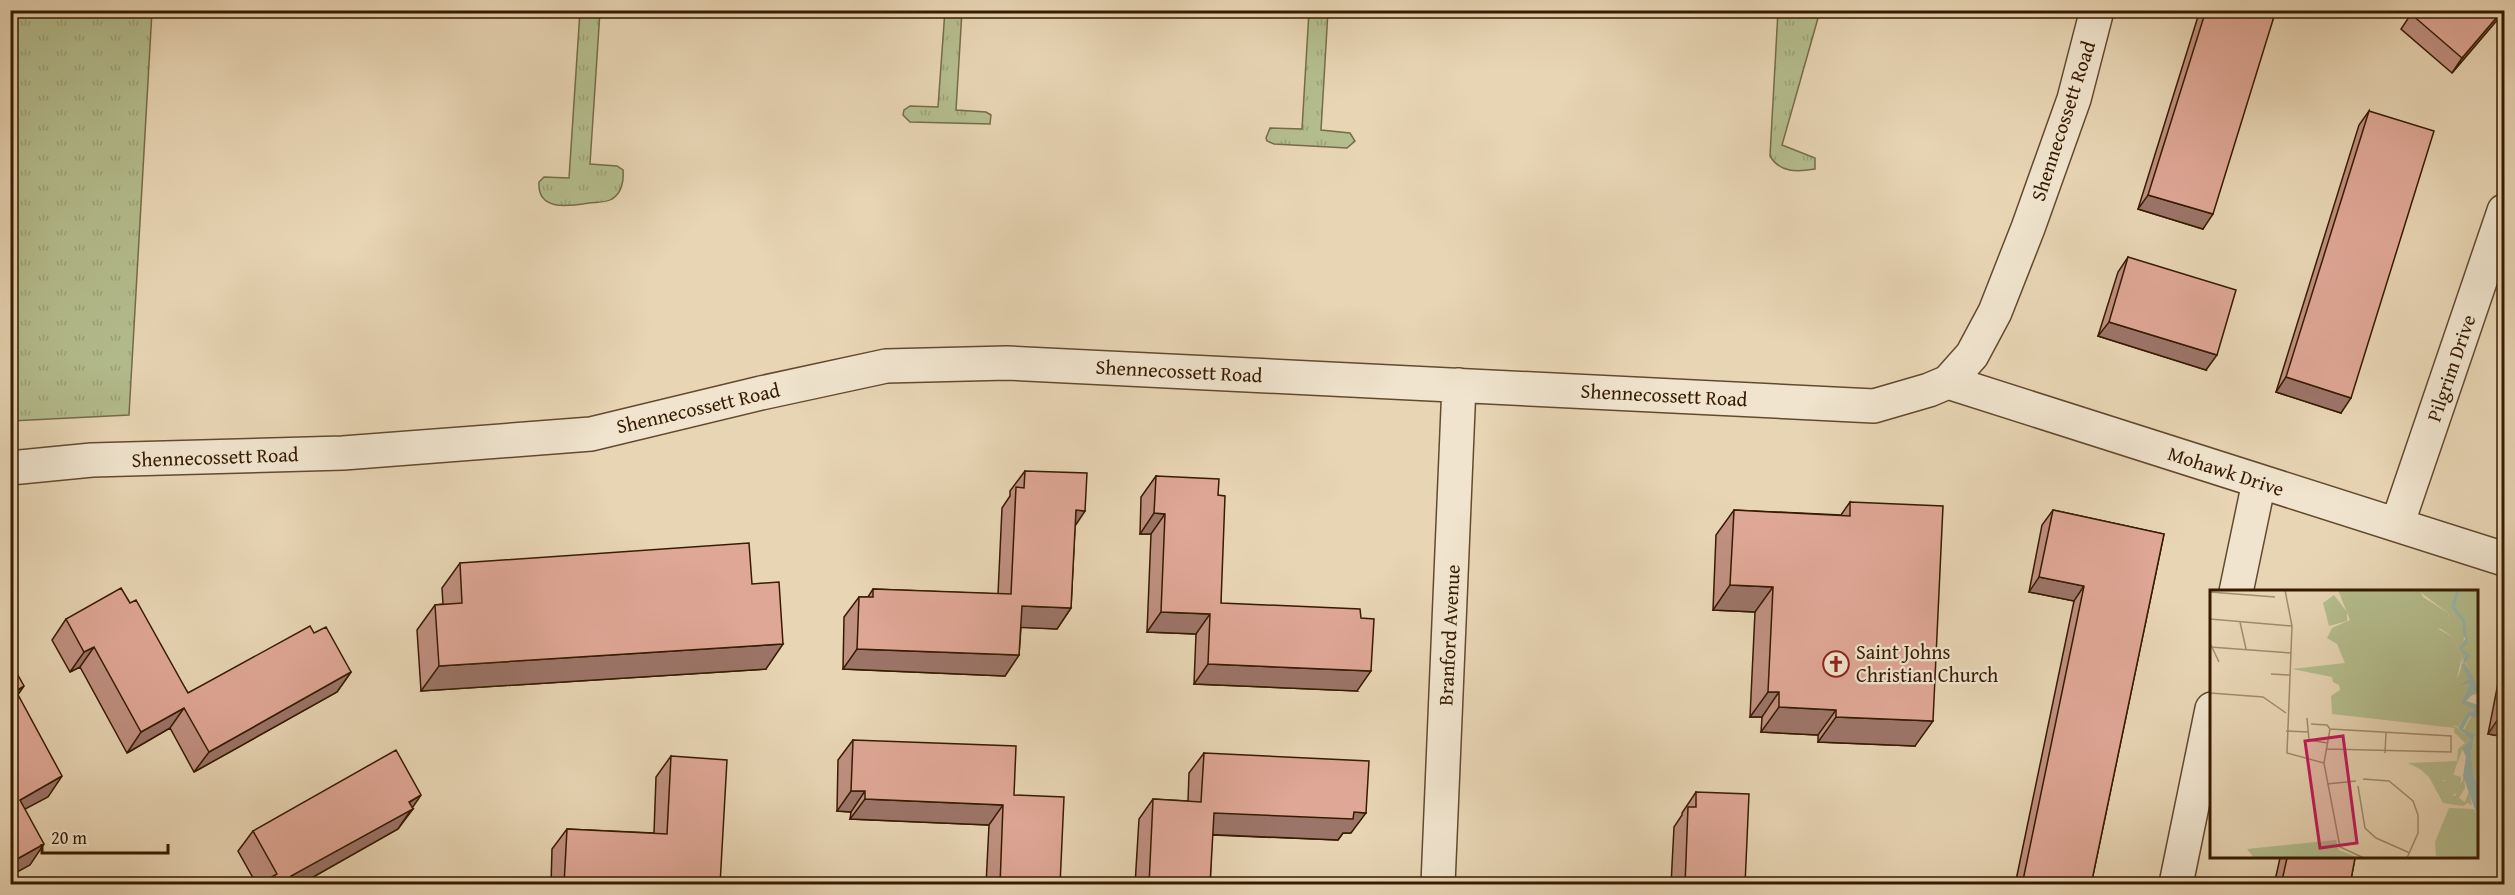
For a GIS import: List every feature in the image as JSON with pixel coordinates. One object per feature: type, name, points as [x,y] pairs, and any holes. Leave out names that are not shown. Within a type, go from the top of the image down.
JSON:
[{"type":"street","name":"Shennecossett Road","points":[[10,468],[92,460],[344,453],[591,434],[729,400],[886,366],[1007,363],[1875,406],[1948,382],[1972,355],[1995,312],[2028,228],[2074,99],[2097,10]]},
{"type":"street","name":"Pilgrim Drive","points":[[2397,525],[2505,210]]},
{"type":"street","name":"Mohawk Drive","points":[[1948,382],[2505,559]]},
{"type":"street","name":"Branford Avenue","points":[[1438,885],[1459,385]]},
{"type":"street","points":[[2236,590],[2259,482]]},
{"type":"street","points":[[2176,885],[2210,719]]},
{"type":"green space","points":[[945,10],[962,11],[956,110],[986,112],[991,115],[990,124],[910,122],[903,115],[904,110],[910,106],[938,107]]},
{"type":"green space","points":[[10,11],[152,11],[129,415],[11,421]]},
{"type":"green space","points":[[580,11],[600,11],[590,164],[617,166],[623,170],[623,178],[618,193],[610,200],[564,206],[549,203],[543,198],[539,182],[544,177],[569,178]]},
{"type":"green space","points":[[1309,11],[1328,11],[1321,130],[1350,133],[1355,141],[1347,148],[1274,144],[1266,138],[1270,128],[1302,129]]},
{"type":"green space","points":[[1778,11],[1820,11],[1782,145],[1815,158],[1815,169],[1790,170],[1779,166],[1770,156]]},
{"type":"building","points":[[2206,10],[2276,10],[2213,214],[2148,195]]},
{"type":"building","points":[[2414,10],[2503,10],[2462,58],[2411,14]]},
{"type":"building","points":[[2369,111],[2434,131],[2351,398],[2286,377]]},
{"type":"building","points":[[2128,257],[2236,290],[2217,355],[2109,322]]},
{"type":"building","points":[[1025,471],[1087,473],[1085,511],[1076,510],[1071,608],[1022,606],[1019,655],[857,649],[859,597],[873,597],[873,589],[1011,594],[1016,487],[1024,488]]},
{"type":"building","points":[[1156,476],[1219,479],[1218,495],[1225,496],[1221,603],[1360,609],[1361,618],[1374,619],[1371,671],[1208,664],[1210,614],[1161,612],[1165,514],[1154,513]]},
{"type":"building","name":"Saint Johns Christian Church","points":[[1850,502],[1943,506],[1933,721],[1836,717],[1836,710],[1779,707],[1779,692],[1768,692],[1773,587],[1730,585],[1734,510],[1850,516]]},
{"type":"building","points":[[2053,510],[2164,534],[2091,885],[2022,885],[2084,586],[2039,577]]},
{"type":"building","points":[[749,543],[752,584],[779,582],[783,644],[439,666],[435,605],[462,603],[460,563]]},
{"type":"building","points":[[121,588],[130,603],[136,600],[188,693],[310,626],[314,633],[326,627],[351,672],[209,752],[184,708],[141,732],[94,647],[84,652],[66,619]]},
{"type":"building","points":[[10,661],[24,686],[16,691],[62,776],[20,800],[44,844],[10,863]]},
{"type":"building","points":[[2505,688],[2505,721],[2498,719]]},
{"type":"building","points":[[853,740],[1016,746],[1014,795],[1064,797],[1060,885],[1000,885],[1003,805],[865,799],[865,791],[851,791]]},
{"type":"building","points":[[396,750],[421,795],[409,802],[413,809],[291,876],[296,885],[258,885],[277,874],[253,831]]},
{"type":"building","points":[[1204,753],[1369,761],[1366,813],[1354,812],[1353,819],[1214,813],[1210,885],[1149,885],[1153,799],[1201,802]]},
{"type":"building","points":[[671,756],[727,760],[720,885],[564,885],[567,829],[667,834]]},
{"type":"building","points":[[1696,792],[1749,794],[1745,885],[1685,885],[1688,807],[1696,807]]},
{"type":"building","points":[[2287,859],[2355,859],[2350,885],[2281,885]]},
{"type":"place","name":"Saint Johns Christian Church","points":[[1836,664]]}]
